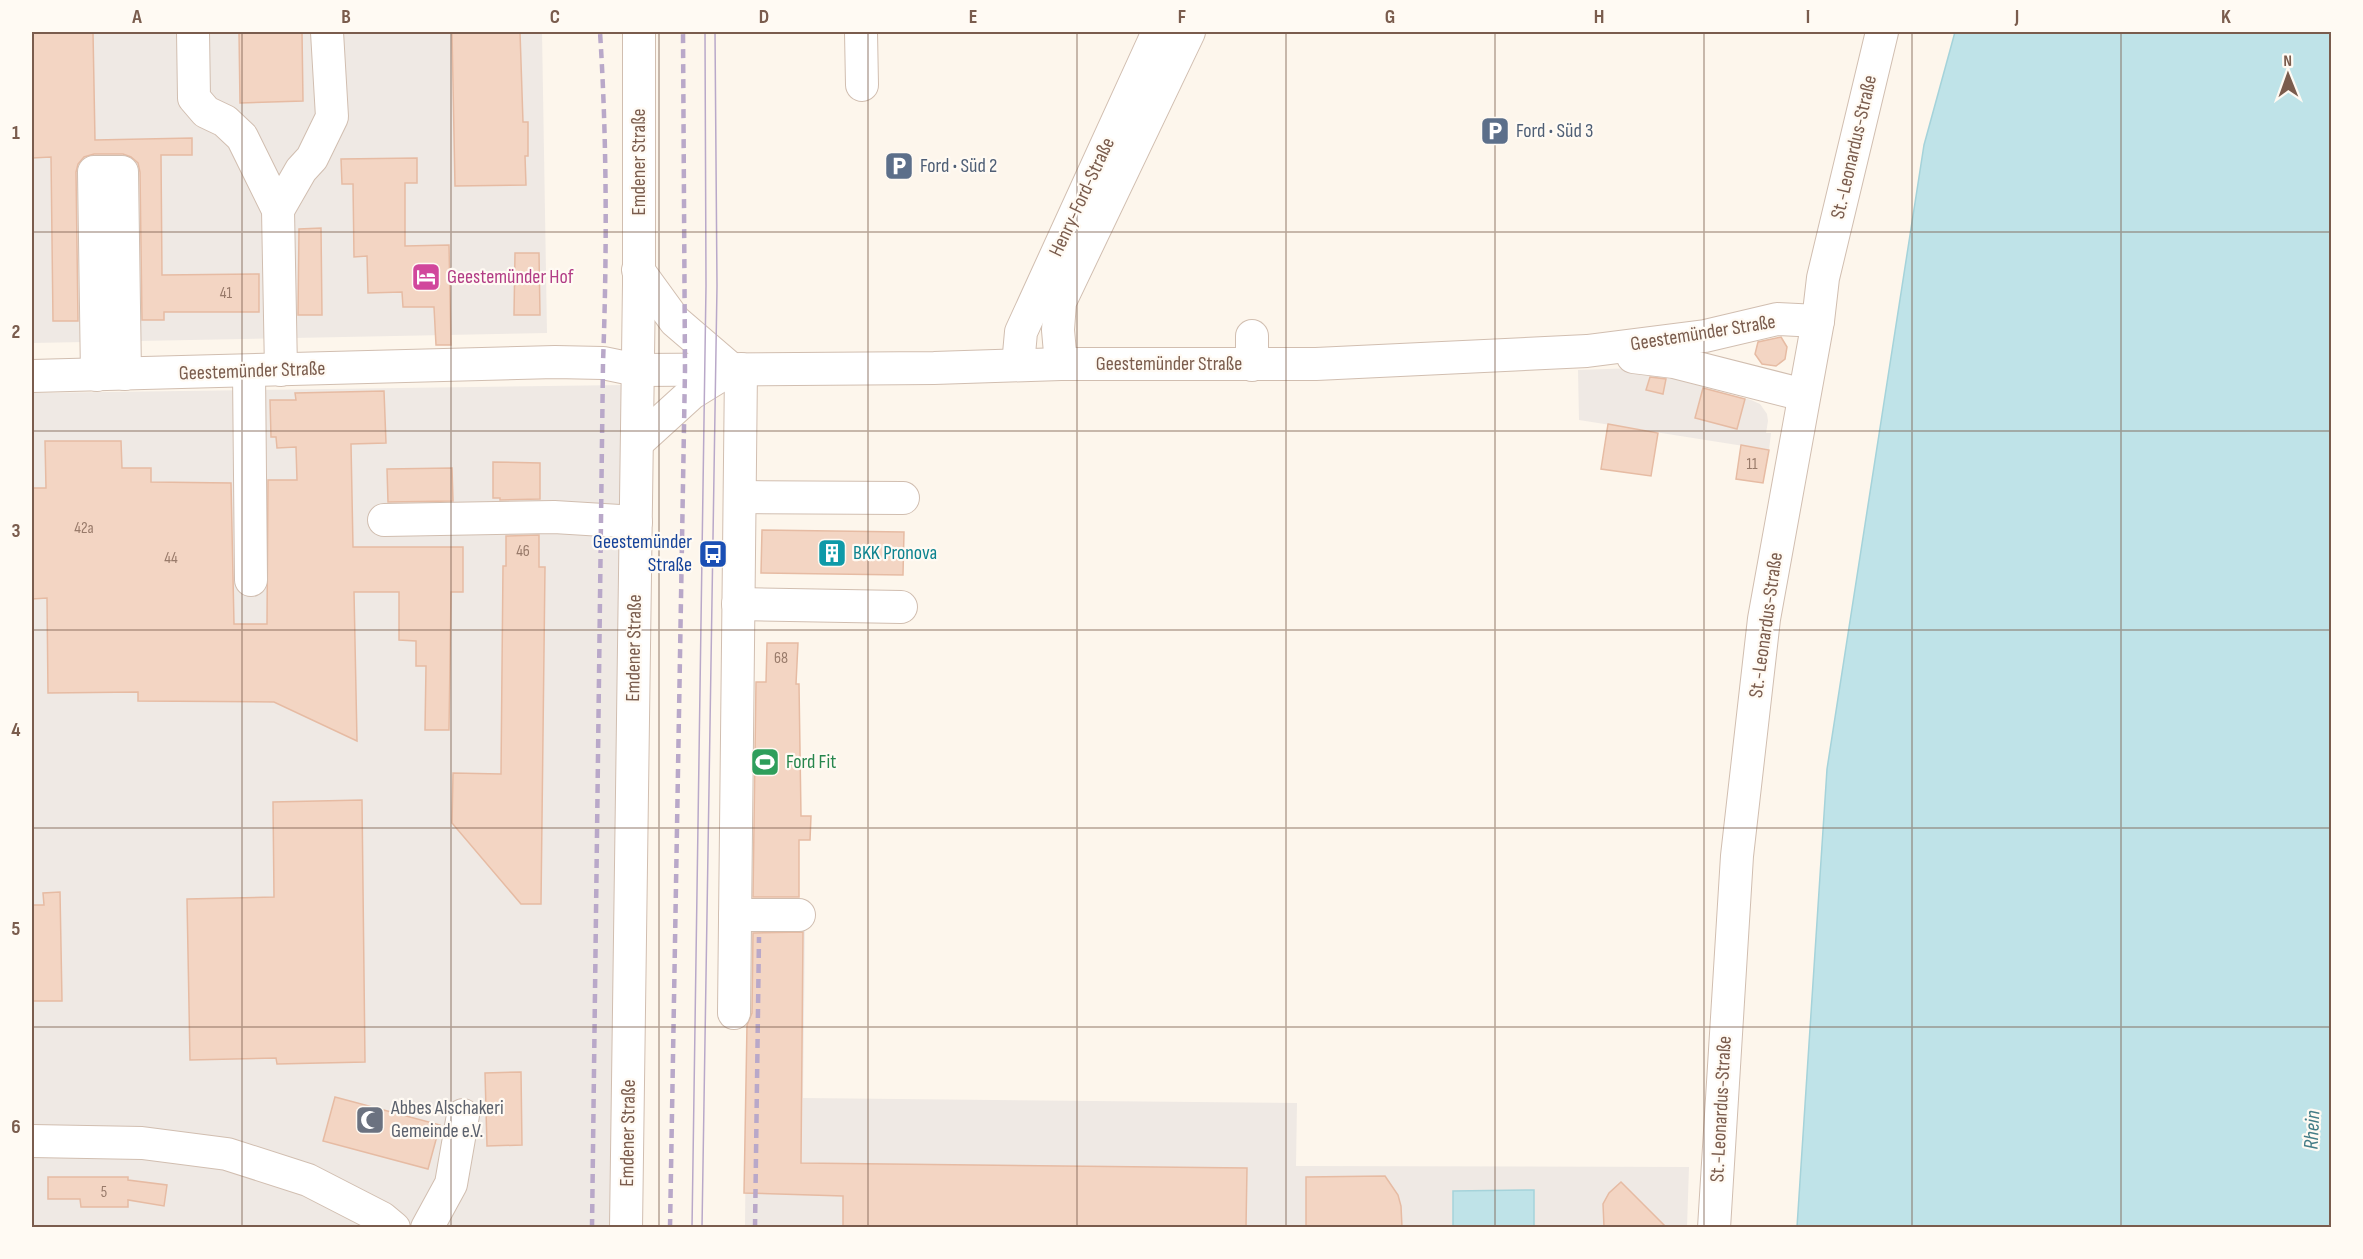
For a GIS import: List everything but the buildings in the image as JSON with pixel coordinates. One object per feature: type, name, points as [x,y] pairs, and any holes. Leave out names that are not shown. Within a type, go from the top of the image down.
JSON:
[{"type":"street","points":[[193,32],[194,98],[206,112],[225,121],[242,137],[278,210],[281,370]]},
{"type":"street","points":[[278,210],[301,170],[312,158],[332,117],[327,32]]},
{"type":"street","name":"Emdener Straße","points":[[626,1227],[639,270],[639,32]]},
{"type":"street","points":[[861,32],[862,85]]},
{"type":"street","name":"Henry-Ford-Straße","points":[[1018,365],[1021,332],[1158,32]]},
{"type":"street","name":"Henry-Ford-Straße","points":[[1061,364],[1058,330],[1060,302],[1189,32]]},
{"type":"street","name":"St.-Leonardus-Straße","points":[[1714,1227],[1737,856],[1764,619],[1818,321],[1823,278],[1878,33]]},
{"type":"street","points":[[94,172],[122,172],[111,375],[94,172]]},
{"type":"street","points":[[639,270],[675,321],[736,369]]},
{"type":"street","name":"Geestemünder Straße","points":[[1587,351],[1705,336],[1777,319],[1818,321]]},
{"type":"street","name":"Geestemünder Straße","points":[[32,376],[555,362],[603,363],[637,370],[1018,365],[1252,350],[1587,351],[1674,362],[1804,395]]},
{"type":"street","points":[[637,443],[692,393],[736,369]]},
{"type":"street","points":[[735,1013],[740,497],[736,369]]},
{"type":"street","points":[[249,371],[251,580]]},
{"type":"street","points":[[740,497],[903,498]]},
{"type":"street","points":[[384,520],[554,517],[636,522]]},
{"type":"street","points":[[738,604],[901,607]]},
{"type":"street","points":[[735,915],[799,915]]},
{"type":"street","points":[[427,1227],[451,1184],[463,1115]]},
{"type":"street","points":[[32,1141],[142,1143],[228,1154],[308,1180],[382,1218],[394,1227]]},
{"type":"shaded area","points":[[32,32],[542,32],[547,333],[32,343]]},
{"type":"shaded area","points":[[1635,368],[1760,404],[1767,414],[1766,433],[1771,433],[1769,450],[1579,420],[1578,370]]},
{"type":"shaded area","points":[[625,385],[626,1227],[32,1227],[32,393]]},
{"type":"shaded area","points":[[748,911],[812,912],[805,929],[803,1098],[1297,1103],[1296,1166],[1689,1167],[1687,1227],[745,1228]]},
{"type":"water","name":"Rhein","points":[[1955,32],[2331,32],[2331,1227],[1797,1227],[1827,769],[1924,145]]},
{"type":"water","points":[[1534,1190],[1534,1227],[1453,1227],[1453,1191]]},
{"type":"tram line","points":[[692,1228],[706,286],[705,32]]},
{"type":"tram line","points":[[702,1228],[717,286],[715,32]]},
{"type":"railway","points":[[592,1228],[606,239],[600,32]]},
{"type":"railway","points":[[670,1228],[685,370],[683,32]]},
{"type":"railway","points":[[755,1228],[759,937]]},
{"type":"place","name":"Ford • Süd 3","points":[[1495,131]]},
{"type":"place","name":"Ford • Süd 2","points":[[899,166]]},
{"type":"place","name":"Geestemünder Hof","points":[[426,277]]},
{"type":"place","name":"BKK Pronova","points":[[832,553]]},
{"type":"place","name":"Geestemünder Straße","points":[[713,554]]},
{"type":"place","name":"Ford Fit","points":[[765,762]]},
{"type":"place","name":"Abbes Alschakeri Gemeinde e.V.","points":[[370,1120]]}]
